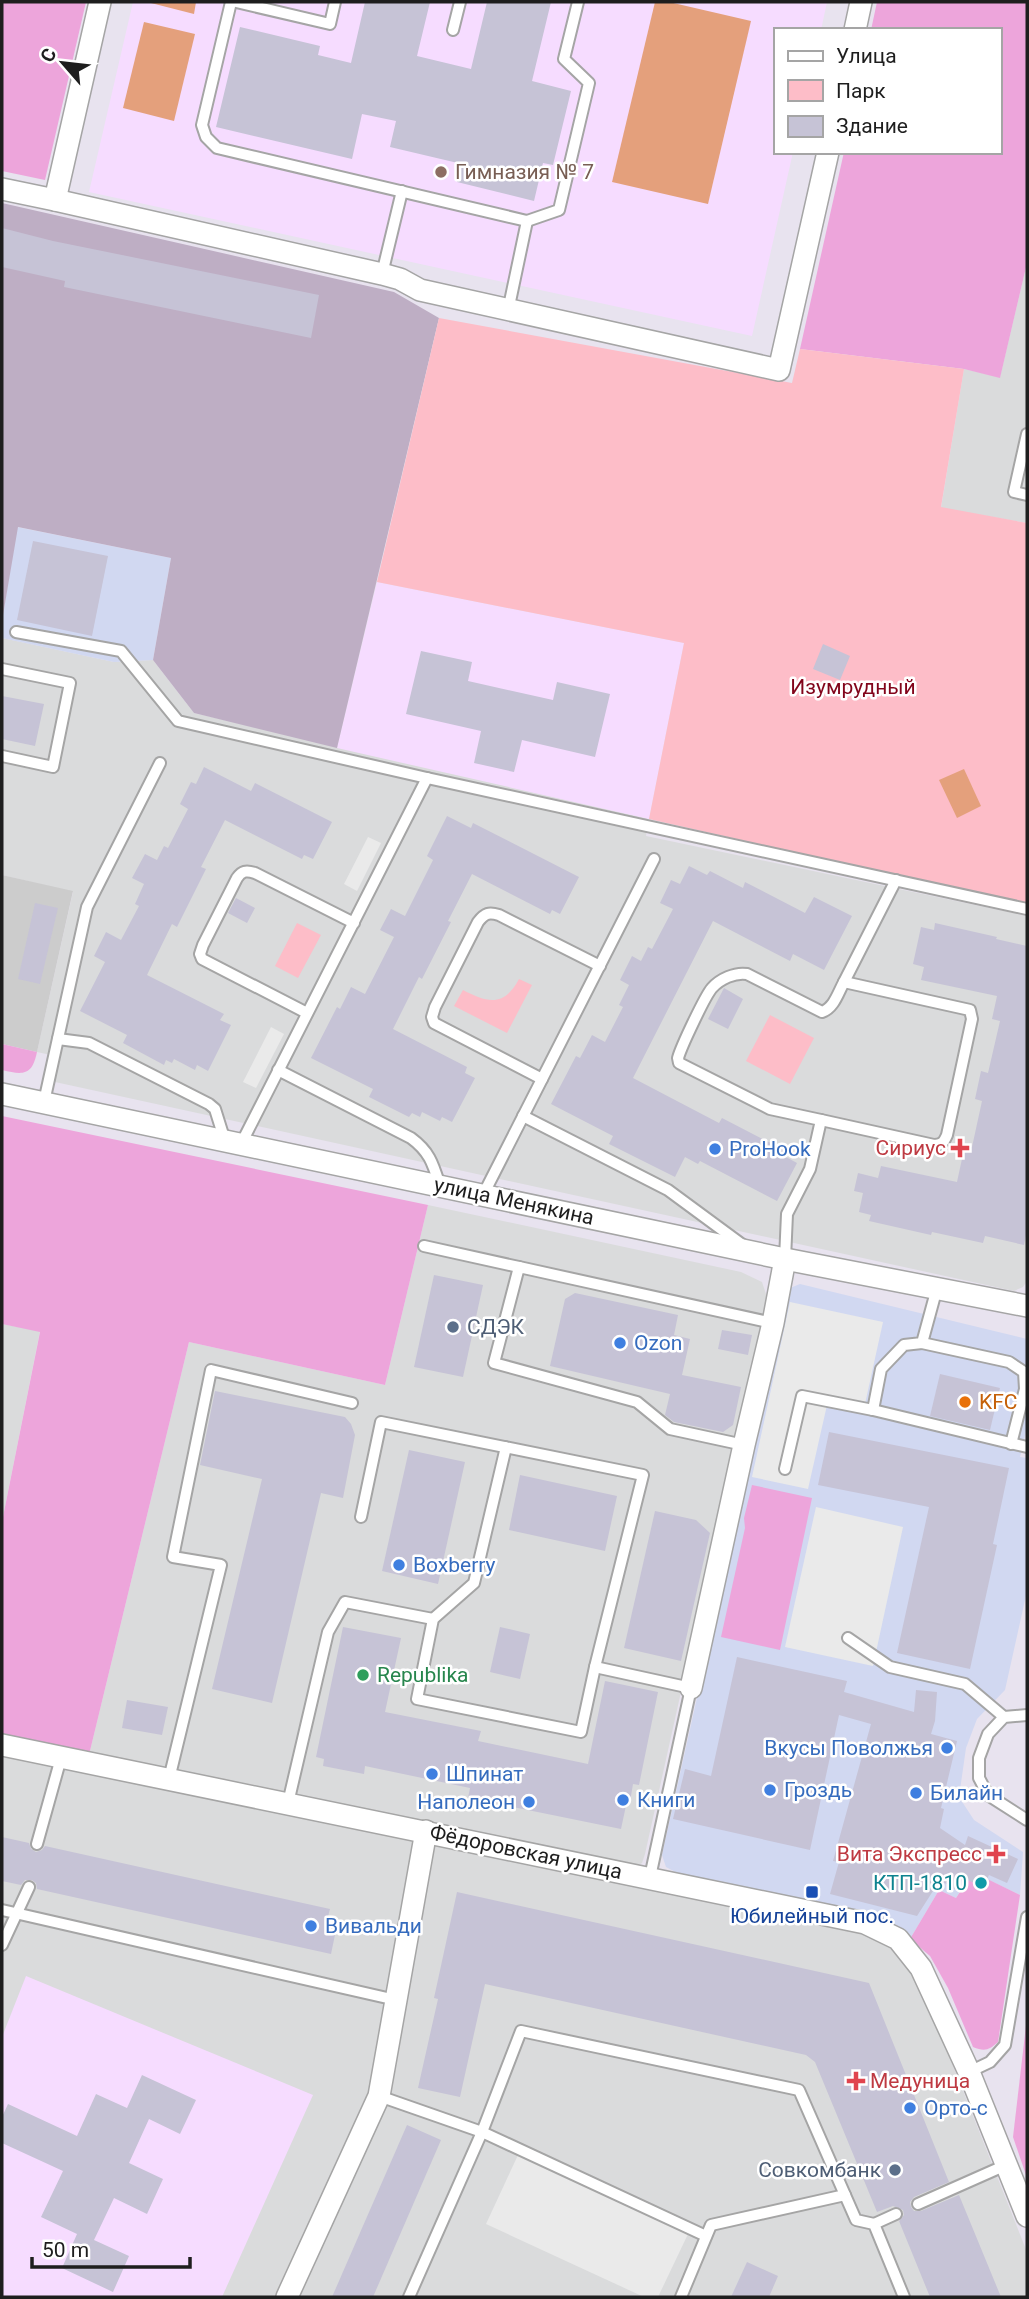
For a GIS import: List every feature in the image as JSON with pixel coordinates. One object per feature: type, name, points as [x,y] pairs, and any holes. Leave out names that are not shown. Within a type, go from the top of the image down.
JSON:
[{"type":"street","points":[[55,200],[100,2]]},
{"type":"street","points":[[855,28],[861,2]]},
{"type":"street","points":[[2,189],[382,274],[400,279],[420,290],[508,311],[779,370],[828,154]]},
{"type":"street","name":"улица Менякина","points":[[2,1094],[785,1259],[1027,1306]]},
{"type":"street","points":[[691,1688],[785,1259]]},
{"type":"street","name":"Фёдоровская улица","points":[[2,1745],[865,1923],[898,1939],[920,1968],[969,2072],[1027,2216]]},
{"type":"street","points":[[287,2297],[379,2096],[426,1831]]},
{"type":"lane","points":[[335,2],[330,24],[234,2],[202,125],[206,137],[218,148],[527,221],[559,210],[589,83],[564,59],[578,2]]},
{"type":"lane","points":[[453,30],[460,2]]},
{"type":"lane","points":[[382,274],[402,191]]},
{"type":"lane","points":[[508,311],[527,221]]},
{"type":"lane","points":[[1027,434],[1014,492],[1027,495]]},
{"type":"lane","points":[[16,632],[121,651],[178,721],[1027,909]]},
{"type":"lane","points":[[2,669],[70,683],[53,767],[2,756]]},
{"type":"lane","points":[[44,1102],[87,907],[160,763]]},
{"type":"lane","points":[[58,1039],[89,1043],[209,1104],[215,1109],[233,1142],[278,1070],[427,778]]},
{"type":"lane","points":[[483,1195],[654,859]]},
{"type":"lane","points":[[307,1013],[202,959],[200,954],[203,945],[237,878],[241,872],[248,870],[354,923]]},
{"type":"lane","points":[[844,982],[970,1010],[972,1019],[947,1135],[940,1145],[770,1109],[679,1063],[678,1058],[712,988],[732,975],[747,974],[822,1012],[828,1010],[895,880]]},
{"type":"lane","points":[[542,1079],[434,1023],[432,1017],[435,1007],[472,934],[484,915],[491,912],[600,966]]},
{"type":"lane","points":[[278,1070],[411,1138],[425,1148],[440,1186]]},
{"type":"lane","points":[[523,1116],[668,1190],[752,1252]]},
{"type":"lane","points":[[785,1259],[787,1214],[810,1170],[821,1120]]},
{"type":"lane","points":[[424,1246],[773,1323]]},
{"type":"lane","points":[[519,1266],[494,1363],[637,1402],[670,1429],[744,1445]]},
{"type":"lane","points":[[922,1343],[937,1288]]},
{"type":"lane","points":[[873,1410],[881,1369],[904,1345],[922,1343],[1026,1366],[1025,1389],[1011,1444]]},
{"type":"lane","points":[[169,1779],[221,1565],[173,1557],[211,1370],[352,1403]]},
{"type":"lane","points":[[785,1469],[802,1396],[1027,1447]]},
{"type":"lane","points":[[361,1517],[381,1422],[506,1447],[643,1475],[581,1732],[417,1699],[433,1619],[474,1583],[506,1447]]},
{"type":"lane","points":[[288,1803],[328,1632],[345,1602],[433,1619]]},
{"type":"lane","points":[[848,1637],[890,1667],[965,1684],[1004,1717]]},
{"type":"lane","points":[[595,1667],[691,1688],[650,1877]]},
{"type":"lane","points":[[1027,1714],[1004,1717],[988,1734],[979,1758],[979,1778],[988,1794],[1027,1821]]},
{"type":"lane","points":[[37,1844],[61,1758]]},
{"type":"lane","points":[[2,1945],[29,1887]]},
{"type":"lane","points":[[2,1910],[396,2000]]},
{"type":"lane","points":[[969,2072],[990,2062],[1005,2045],[1027,1917]]},
{"type":"lane","points":[[410,2297],[482,2132],[521,2031],[799,2090],[856,2220],[874,2224],[896,2214]]},
{"type":"lane","points":[[379,2096],[482,2132],[706,2236]]},
{"type":"lane","points":[[918,2204],[1006,2165]]},
{"type":"lane","points":[[681,2297],[711,2225],[845,2195]]},
{"type":"lane","points":[[874,2224],[904,2297]]},
{"type":"shaded area","points":[[2,2],[86,2],[45,180],[2,171]]},
{"type":"shaded area","name":"Гимназия № 7","points":[[133,2],[827,2],[821,28],[774,28],[774,154],[793,154],[752,336],[89,192]]},
{"type":"shaded area","points":[[147,2],[196,2],[194,14]]},
{"type":"shaded area","points":[[655,2],[669,2],[751,21],[708,204],[612,182]]},
{"type":"shaded area","points":[[877,2],[1027,2],[1027,263],[1000,378],[964,369],[800,349],[844,154],[1001,154],[1001,28],[871,28]]},
{"type":"shaded area","points":[[144,22],[195,34],[174,121],[123,108]]},
{"type":"shaded area","points":[[2,203],[394,292],[439,318],[337,748],[194,713],[153,660],[171,558],[18,527],[2,621]]},
{"type":"shaded area","points":[[1027,263],[1027,523],[941,508],[964,369],[1000,377]]},
{"type":"shaded area","points":[[17,527],[171,558],[153,660],[114,662],[2,638],[2,621]]},
{"type":"shaded area","points":[[377,582],[684,643],[649,819],[337,748]]},
{"type":"shaded area","points":[[2,638],[114,662],[153,660],[194,713],[649,819],[646,836],[1027,916],[1027,1281],[1023,1287],[1014,1291],[55,1082],[60,1057],[37,1052],[73,892],[2,875]]},
{"type":"shaded area","points":[[964,769],[981,806],[957,818],[939,780]]},
{"type":"shaded area","points":[[368,837],[381,843],[357,891],[344,884]]},
{"type":"shaded area","points":[[2,875],[73,891],[37,1052],[2,1044]]},
{"type":"shaded area","points":[[271,1027],[284,1034],[256,1088],[243,1082]]},
{"type":"shaded area","points":[[2,1044],[37,1052],[29,1070],[16,1073],[2,1070]]},
{"type":"shaded area","points":[[2,1116],[428,1205],[385,1385],[189,1342],[89,1755],[2,1737],[2,1522],[40,1332],[2,1324]]},
{"type":"shaded area","points":[[428,1205],[741,1272],[762,1282],[768,1300],[645,1854],[642,1863],[635,1867],[89,1755],[189,1342],[385,1385]]},
{"type":"shaded area","points":[[800,1284],[1027,1339],[1027,1427],[1020,1457],[1027,1458],[1027,1591],[1005,1690],[977,1719],[966,1748],[959,1797],[974,1820],[1023,1852],[1020,1895],[972,1872],[956,1898],[939,1890],[910,1939],[679,1874],[666,1867],[662,1855],[786,1298],[790,1288]]},
{"type":"shaded area","points":[[790,1302],[883,1322],[863,1413],[827,1405],[808,1489],[752,1477]]},
{"type":"shaded area","points":[[2,1324],[40,1331],[2,1522]]},
{"type":"shaded area","points":[[752,1485],[812,1498],[780,1650],[721,1637]]},
{"type":"shaded area","points":[[816,1507],[903,1527],[873,1666],[785,1647]]},
{"type":"shaded area","points":[[2,1756],[407,1835],[863,1931],[893,1946],[913,1971],[927,2000],[1027,2252],[1027,2297],[2,2297]]},
{"type":"shaded area","points":[[973,1872],[1020,1895],[998,2042],[984,2050],[973,2047],[948,1988],[930,1956],[910,1939],[939,1890],[956,1898]]},
{"type":"shaded area","points":[[26,1976],[313,2095],[222,2297],[2,2297],[2,2037]]},
{"type":"shaded area","points":[[1027,2017],[1027,2178],[1013,2137]]},
{"type":"shaded area","points":[[518,2155],[688,2234],[658,2297],[644,2297],[486,2224]]},
{"type":"green space","name":"Изумрудный","points":[[439,318],[792,383],[800,349],[964,369],[941,507],[1027,523],[1027,905],[649,819],[684,643],[377,582]]},
{"type":"green space","points":[[297,923],[321,935],[298,978],[275,966]]},
{"type":"green space","points":[[519,979],[532,985],[507,1033],[454,1006],[463,990],[480,998],[495,1000],[507,994]]},
{"type":"green space","points":[[770,1015],[814,1038],[790,1084],[746,1061]]},
{"type":"building","points":[[365,2],[430,2],[417,56],[471,69],[487,2],[551,2],[532,81],[571,91],[553,165],[543,163],[534,201],[457,182],[462,164],[390,147],[396,121],[362,114],[352,159],[216,127],[240,27],[320,46],[318,55],[351,63]]},
{"type":"building","points":[[2,228],[53,241],[319,295],[311,338],[64,287],[65,281],[2,267]]},
{"type":"building","points":[[33,541],[108,556],[92,636],[17,620]]},
{"type":"building","points":[[823,644],[850,656],[840,680],[813,669]]},
{"type":"building","points":[[421,651],[472,662],[468,681],[553,700],[557,682],[610,694],[595,757],[522,740],[514,772],[474,763],[481,731],[406,714]]},
{"type":"building","points":[[2,696],[44,704],[35,746],[2,739]]},
{"type":"building","points":[[204,767],[251,791],[255,783],[332,822],[313,859],[304,855],[302,859],[225,820],[201,867],[206,869],[177,927],[172,924],[147,975],[224,1014],[220,1020],[231,1025],[208,1071],[197,1065],[195,1070],[174,1059],[172,1063],[166,1060],[164,1065],[123,1043],[127,1035],[80,1011],[105,962],[94,956],[106,932],[121,940],[139,906],[135,904],[144,884],[132,878],[145,854],[157,860],[164,846],[168,848],[188,809],[180,804],[191,782],[196,784]]},
{"type":"building","points":[[447,816],[471,828],[473,823],[579,877],[560,914],[552,910],[550,914],[472,874],[422,979],[419,977],[393,1029],[467,1067],[465,1073],[475,1078],[452,1122],[442,1117],[440,1121],[422,1112],[420,1117],[412,1113],[409,1117],[369,1097],[373,1089],[311,1058],[337,1007],[340,1009],[351,987],[365,994],[394,937],[380,930],[391,909],[405,916],[433,860],[427,856]]},
{"type":"building","points":[[689,866],[707,875],[710,871],[743,888],[745,882],[805,913],[814,897],[852,916],[824,970],[793,954],[790,961],[713,921],[633,1078],[719,1123],[722,1118],[788,1152],[786,1157],[797,1163],[777,1201],[700,1161],[698,1164],[685,1157],[675,1177],[609,1144],[613,1136],[551,1104],[576,1056],[580,1058],[592,1035],[605,1042],[623,1007],[619,1005],[629,985],[620,980],[632,956],[641,961],[648,947],[652,949],[673,909],[660,903],[671,880],[680,884]]},
{"type":"building","points":[[236,898],[255,908],[247,923],[228,913]]},
{"type":"building","points":[[35,903],[58,908],[40,984],[18,979]]},
{"type":"building","points":[[935,923],[1027,946],[1027,1230],[1024,1245],[985,1236],[983,1243],[932,1232],[931,1235],[869,1221],[871,1215],[859,1212],[863,1193],[854,1191],[858,1173],[878,1178],[881,1166],[957,1182],[965,1145],[972,1147],[982,1101],[975,1099],[981,1071],[988,1073],[1000,1021],[992,1019],[997,996],[921,980],[924,967],[913,964],[921,927],[934,930]]},
{"type":"building","points":[[724,988],[743,999],[728,1029],[708,1019]]},
{"type":"building","points":[[434,1275],[483,1285],[463,1377],[414,1367]]},
{"type":"building","points":[[575,1293],[678,1315],[674,1335],[690,1339],[682,1375],[741,1387],[733,1425],[723,1432],[674,1422],[665,1415],[670,1394],[550,1366],[565,1299]]},
{"type":"building","points":[[722,1330],[752,1335],[748,1355],[718,1349]]},
{"type":"building","name":"KFC","points":[[940,1374],[1000,1388],[990,1430],[930,1416]]},
{"type":"building","points":[[215,1391],[345,1417],[355,1435],[343,1498],[321,1493],[272,1703],[212,1689],[262,1479],[200,1465]]},
{"type":"building","points":[[829,1432],[1009,1468],[993,1544],[997,1545],[970,1669],[897,1653],[929,1507],[818,1485]]},
{"type":"building","points":[[409,1450],[465,1462],[438,1584],[382,1571]]},
{"type":"building","points":[[520,1475],[617,1496],[605,1551],[509,1530]]},
{"type":"building","points":[[655,1511],[696,1520],[710,1533],[681,1661],[624,1648]]},
{"type":"building","points":[[343,1627],[401,1638],[385,1712],[481,1731],[478,1741],[588,1764],[605,1681],[658,1692],[639,1785],[633,1784],[621,1829],[468,1798],[470,1788],[365,1766],[364,1774],[323,1766],[324,1759],[316,1757]]},
{"type":"building","points":[[500,1627],[530,1634],[520,1679],[490,1672]]},
{"type":"building","points":[[737,1657],[847,1681],[844,1692],[914,1712],[916,1690],[937,1692],[935,1721],[931,1734],[957,1741],[941,1808],[944,1809],[940,1828],[965,1845],[968,1836],[1018,1859],[1007,1883],[989,1875],[983,1887],[963,1878],[956,1890],[940,1880],[917,1916],[830,1894],[839,1862],[833,1861],[871,1724],[839,1715],[810,1850],[673,1819],[685,1769],[711,1776]]},
{"type":"building","points":[[127,1700],[168,1707],[162,1735],[122,1728]]},
{"type":"building","points":[[2,1837],[29,1843],[31,1849],[36,1852],[45,1846],[330,1909],[325,1928],[336,1930],[331,1954],[37,1889],[32,1880],[25,1880],[21,1885],[2,1881]]},
{"type":"building","points":[[457,1892],[869,1983],[949,2182],[914,2197],[910,2202],[911,2207],[914,2211],[921,2211],[959,2195],[1001,2297],[930,2297],[899,2221],[904,2215],[903,2210],[893,2206],[877,2212],[815,2062],[806,2055],[485,1984],[460,2097],[418,2088],[438,1999],[434,1998]]},
{"type":"building","points":[[142,2075],[196,2100],[180,2134],[149,2119],[129,2163],[163,2179],[147,2214],[114,2198],[94,2240],[129,2256],[113,2292],[62,2268],[77,2234],[41,2217],[63,2171],[2,2143],[2,2117],[8,2104],[77,2136],[96,2094],[127,2108]]},
{"type":"building","points":[[407,2125],[441,2140],[373,2297],[332,2297]]},
{"type":"building","points":[[747,2262],[778,2276],[769,2297],[731,2297]]},
{"type":"place","name":"Гимназия № 7","points":[[441,172]]},
{"type":"place","name":"Сириус","points":[[960,1148]]},
{"type":"place","name":"ProHook","points":[[715,1149]]},
{"type":"place","name":"СДЭК","points":[[453,1327]]},
{"type":"place","name":"Ozon","points":[[620,1343]]},
{"type":"place","name":"KFC","points":[[965,1402]]},
{"type":"place","name":"Boxberry","points":[[399,1565]]},
{"type":"place","name":"Republika","points":[[363,1675]]},
{"type":"place","name":"Вкусы Поволжья","points":[[947,1748]]},
{"type":"place","name":"Шпинат","points":[[432,1774]]},
{"type":"place","name":"Гроздь","points":[[770,1790]]},
{"type":"place","name":"Билайн","points":[[916,1793]]},
{"type":"place","name":"Книги","points":[[623,1800]]},
{"type":"place","name":"Наполеон","points":[[529,1802]]},
{"type":"place","name":"Вита Экспресс","points":[[996,1854]]},
{"type":"place","name":"КТП-1810","points":[[981,1883]]},
{"type":"place","name":"Юбилейный пос.","points":[[812,1892]]},
{"type":"place","name":"Вивальди","points":[[311,1926]]},
{"type":"place","name":"Медуница","points":[[856,2081]]},
{"type":"place","name":"Орто-с","points":[[910,2108]]},
{"type":"place","name":"Совкомбанк","points":[[895,2170]]}]
